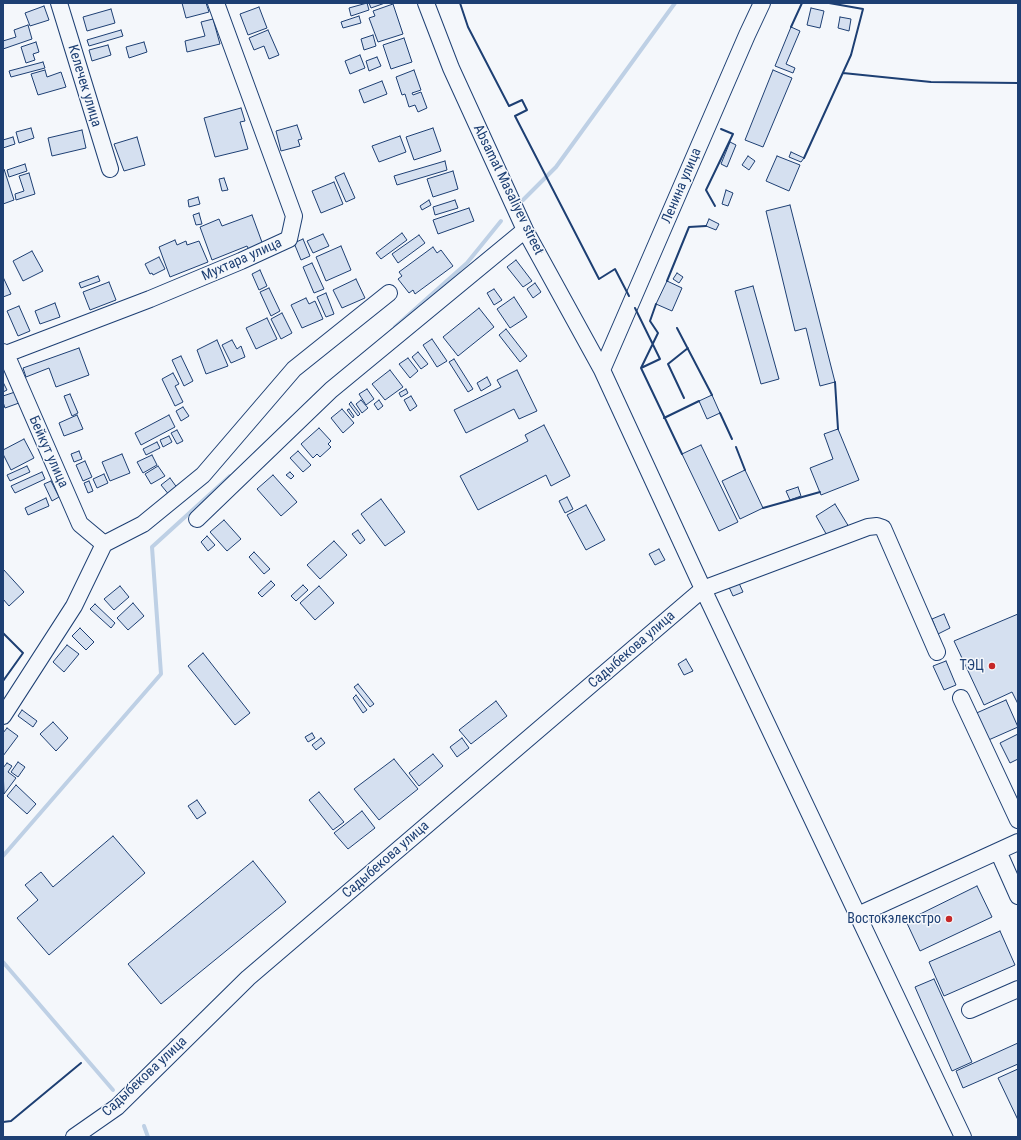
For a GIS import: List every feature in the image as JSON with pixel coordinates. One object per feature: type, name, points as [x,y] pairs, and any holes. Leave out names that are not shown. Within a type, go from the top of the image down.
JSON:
[{"type":"street","name":"Келечек улица","points":[[59,3],[110,169]]},
{"type":"street","name":"Мухтара улица","points":[[4,353],[150,299],[289,239],[294,216],[216,3]]},
{"type":"street","name":"Absamat Masaliyev street","points":[[426,3],[450,68],[525,230],[602,370],[963,1137]]},
{"type":"street","name":"Ленина улица","points":[[602,370],[762,3]]},
{"type":"street","points":[[197,519],[331,390],[525,230]]},
{"type":"street","points":[[3,716],[74,606],[104,544],[143,524],[203,475],[294,369],[389,293]]},
{"type":"street","name":"Бейкут улица","points":[[4,353],[80,524],[104,544]]},
{"type":"street","name":"Садыбекова улица","points":[[74,1137],[117,1107],[248,978],[704,589],[868,527],[877,526],[883,528],[936,652]]},
{"type":"street","points":[[961,698],[1018,820]]},
{"type":"street","points":[[858,915],[1018,842]]},
{"type":"street","points":[[998,851],[1018,896]]},
{"type":"street","points":[[970,1010],[1018,989]]},
{"type":"building","points":[[182,3],[206,3],[209,12],[186,18]]},
{"type":"building","points":[[367,3],[369,10],[351,16],[349,8]]},
{"type":"building","points":[[369,3],[385,3],[371,8]]},
{"type":"building","points":[[393,4],[403,34],[378,42],[369,18],[375,16],[373,11]]},
{"type":"building","points":[[44,6],[49,20],[30,26],[25,13]]},
{"type":"building","points":[[259,7],[267,28],[248,35],[240,14]]},
{"type":"building","points":[[811,8],[824,11],[820,28],[807,25]]},
{"type":"building","points":[[111,9],[115,23],[87,31],[83,17]]},
{"type":"building","points":[[359,16],[361,23],[343,28],[341,22]]},
{"type":"building","points":[[840,17],[851,19],[849,31],[838,28]]},
{"type":"building","points":[[213,19],[220,44],[187,52],[185,41],[205,36],[201,22]]},
{"type":"building","points":[[28,25],[32,39],[3,49],[3,41],[16,37],[14,30]]},
{"type":"building","points":[[791,27],[800,31],[786,64],[795,68],[793,73],[775,66]]},
{"type":"building","points":[[121,30],[123,36],[89,46],[87,40]]},
{"type":"building","points":[[268,30],[279,55],[269,59],[264,46],[254,50],[249,38]]},
{"type":"building","points":[[373,35],[376,46],[364,50],[361,39]]},
{"type":"building","points":[[404,38],[412,62],[391,69],[383,45]]},
{"type":"building","points":[[36,42],[39,52],[33,54],[35,60],[26,63],[21,47]]},
{"type":"building","points":[[144,42],[147,52],[129,58],[126,47]]},
{"type":"building","points":[[108,45],[111,55],[92,61],[89,50]]},
{"type":"building","points":[[360,55],[365,68],[350,74],[345,61]]},
{"type":"building","points":[[377,57],[381,66],[369,71],[366,61]]},
{"type":"building","points":[[43,62],[45,68],[11,77],[9,71]]},
{"type":"building","points":[[45,70],[47,77],[61,72],[66,87],[38,95],[31,74]]},
{"type":"building","points":[[414,70],[421,90],[412,93],[413,95],[421,92],[427,108],[418,112],[415,105],[409,107],[405,94],[402,95],[396,77]]},
{"type":"building","points":[[773,70],[792,78],[763,147],[745,140]]},
{"type":"building","points":[[382,81],[387,94],[364,103],[359,90]]},
{"type":"building","points":[[241,108],[245,121],[240,122],[248,149],[215,157],[204,118]]},
{"type":"building","points":[[297,125],[302,139],[298,140],[300,146],[281,151],[276,131]]},
{"type":"building","points":[[31,128],[34,138],[19,143],[16,132]]},
{"type":"building","points":[[433,128],[441,151],[414,160],[406,137]]},
{"type":"building","points":[[82,130],[86,148],[52,156],[48,138]]},
{"type":"building","points":[[400,136],[406,152],[379,162],[372,146]]},
{"type":"building","points":[[13,137],[15,144],[3,148],[3,140]]},
{"type":"building","points":[[137,137],[145,165],[124,171],[114,144]]},
{"type":"building","points":[[730,142],[736,145],[727,167],[721,164]]},
{"type":"building","points":[[791,152],[804,158],[801,162],[789,157]]},
{"type":"building","points":[[748,156],[755,161],[749,170],[742,165]]},
{"type":"building","points":[[777,156],[800,165],[789,191],[766,181]]},
{"type":"building","points":[[445,161],[447,170],[397,185],[394,176]]},
{"type":"building","points":[[25,164],[27,171],[9,177],[7,170]]},
{"type":"building","points":[[3,169],[14,200],[3,204]]},
{"type":"building","points":[[453,171],[458,189],[433,197],[427,179]]},
{"type":"building","points":[[29,173],[35,194],[16,200],[15,194],[24,191],[19,176]]},
{"type":"building","points":[[344,173],[355,198],[346,202],[335,177]]},
{"type":"building","points":[[224,178],[228,190],[222,191],[219,179]]},
{"type":"building","points":[[334,182],[343,204],[321,213],[312,191]]},
{"type":"building","points":[[726,190],[733,193],[728,206],[722,204]]},
{"type":"building","points":[[198,197],[200,204],[189,207],[188,200]]},
{"type":"building","points":[[429,200],[431,205],[422,210],[420,206]]},
{"type":"building","points":[[455,200],[458,208],[435,215],[433,207]]},
{"type":"building","points":[[790,205],[835,382],[820,386],[806,328],[795,331],[766,211]]},
{"type":"building","points":[[469,208],[474,221],[438,234],[433,220]]},
{"type":"building","points":[[199,213],[202,224],[196,225],[193,215]]},
{"type":"building","points":[[252,215],[263,245],[249,250],[247,246],[212,260],[200,227],[219,219],[222,226]]},
{"type":"building","points":[[709,219],[719,224],[716,230],[706,226]]},
{"type":"building","points":[[402,233],[407,240],[381,259],[376,253]]},
{"type":"building","points":[[323,234],[329,246],[313,253],[307,241]]},
{"type":"building","points":[[419,235],[425,243],[398,263],[392,254]]},
{"type":"building","points":[[303,239],[310,256],[301,260],[294,243]]},
{"type":"building","points":[[175,240],[177,245],[186,241],[187,245],[199,241],[208,262],[170,277],[159,247]]},
{"type":"building","points":[[341,246],[351,270],[326,281],[316,257]]},
{"type":"building","points":[[433,247],[437,253],[441,250],[453,266],[415,294],[413,290],[409,293],[398,279],[402,276],[399,272]]},
{"type":"building","points":[[32,251],[43,271],[23,281],[13,261]]},
{"type":"building","points":[[159,257],[165,269],[153,275],[152,273],[150,274],[145,264]]},
{"type":"building","points":[[516,260],[532,281],[523,287],[507,267]]},
{"type":"building","points":[[312,263],[324,289],[314,293],[303,267]]},
{"type":"building","points":[[260,270],[267,286],[259,290],[252,274]]},
{"type":"building","points":[[677,273],[683,277],[679,283],[673,279]]},
{"type":"building","points":[[98,276],[100,281],[81,288],[79,283]]},
{"type":"building","points":[[3,277],[11,294],[3,297]]},
{"type":"building","points":[[356,279],[365,298],[342,308],[333,290]]},
{"type":"building","points":[[667,281],[682,288],[672,311],[656,304]]},
{"type":"building","points":[[109,282],[116,300],[90,310],[83,292]]},
{"type":"building","points":[[535,283],[541,292],[533,298],[527,289]]},
{"type":"building","points":[[753,286],[779,379],[761,384],[735,291]]},
{"type":"building","points":[[269,288],[280,311],[271,316],[260,292]]},
{"type":"building","points":[[494,289],[502,300],[494,305],[487,293]]},
{"type":"building","points":[[326,293],[334,314],[326,317],[317,297]]},
{"type":"building","points":[[514,297],[527,317],[510,328],[497,309]]},
{"type":"building","points":[[306,298],[309,304],[315,301],[323,319],[302,328],[291,305]]},
{"type":"building","points":[[55,303],[60,317],[40,324],[35,311]]},
{"type":"building","points":[[19,306],[30,331],[18,336],[7,311]]},
{"type":"building","points":[[479,308],[494,327],[458,356],[443,337]]},
{"type":"building","points":[[282,313],[292,333],[281,339],[271,319]]},
{"type":"building","points":[[267,318],[277,339],[256,349],[246,328]]},
{"type":"building","points":[[506,329],[527,356],[520,362],[499,335]]},
{"type":"building","points":[[432,339],[447,361],[437,367],[423,345]]},
{"type":"building","points":[[217,340],[228,366],[206,374],[197,350]]},
{"type":"building","points":[[232,340],[237,349],[241,346],[245,357],[231,363],[222,345]]},
{"type":"building","points":[[79,348],[89,375],[56,387],[49,368],[26,377],[23,368]]},
{"type":"building","points":[[418,352],[428,364],[421,369],[412,357]]},
{"type":"building","points":[[181,356],[193,381],[184,386],[172,360]]},
{"type":"building","points":[[408,358],[418,371],[410,378],[399,364]]},
{"type":"building","points":[[454,359],[473,389],[468,392],[449,362]]},
{"type":"building","points":[[390,370],[403,387],[385,400],[372,384]]},
{"type":"building","points":[[517,370],[537,411],[519,419],[514,409],[466,433],[454,410],[501,387],[497,380]]},
{"type":"building","points":[[173,373],[179,384],[175,386],[183,402],[175,406],[162,379]]},
{"type":"building","points":[[487,377],[491,385],[481,391],[477,383]]},
{"type":"building","points":[[3,382],[7,390],[3,392]]},
{"type":"building","points":[[367,389],[374,399],[366,405],[359,394]]},
{"type":"building","points":[[406,389],[408,393],[401,397],[399,393]]},
{"type":"building","points":[[15,392],[19,403],[5,408],[3,396]]},
{"type":"building","points":[[70,394],[78,413],[72,416],[64,396]]},
{"type":"building","points":[[712,395],[720,413],[707,419],[699,401]]},
{"type":"building","points":[[411,396],[417,406],[410,411],[404,400]]},
{"type":"building","points":[[361,400],[368,408],[362,413],[356,404]]},
{"type":"building","points":[[379,400],[383,406],[378,410],[374,404]]},
{"type":"building","points":[[351,402],[360,414],[358,416],[349,404]]},
{"type":"building","points":[[183,407],[189,416],[181,421],[176,411]]},
{"type":"building","points":[[342,409],[354,423],[343,433],[331,418]]},
{"type":"building","points":[[349,409],[354,416],[353,418],[347,410]]},
{"type":"building","points":[[77,415],[83,429],[64,436],[59,423]]},
{"type":"building","points":[[169,415],[175,427],[141,445],[135,433]]},
{"type":"building","points":[[544,425],[570,476],[551,486],[546,475],[478,510],[460,476],[528,441],[525,435]]},
{"type":"building","points":[[319,428],[331,441],[328,444],[331,447],[320,457],[317,454],[313,458],[301,444]]},
{"type":"building","points":[[838,429],[859,480],[821,495],[810,468],[833,459],[824,434]]},
{"type":"building","points":[[177,430],[183,441],[177,444],[171,433]]},
{"type":"building","points":[[169,436],[172,442],[163,447],[160,440]]},
{"type":"building","points":[[24,439],[34,458],[11,470],[3,454],[3,450]]},
{"type":"building","points":[[157,442],[160,448],[146,455],[143,449]]},
{"type":"building","points":[[701,445],[738,522],[719,531],[682,454]]},
{"type":"building","points":[[79,451],[82,459],[74,462],[71,454]]},
{"type":"building","points":[[298,451],[311,465],[303,472],[290,458]]},
{"type":"building","points":[[122,454],[130,473],[110,481],[102,462]]},
{"type":"building","points":[[152,455],[157,465],[143,473],[137,462]]},
{"type":"building","points":[[85,461],[92,477],[83,481],[76,465]]},
{"type":"building","points":[[27,466],[30,472],[10,481],[7,475]]},
{"type":"building","points":[[158,466],[165,476],[151,484],[145,474]]},
{"type":"building","points":[[745,470],[763,508],[740,519],[722,481]]},
{"type":"building","points":[[42,472],[45,479],[15,493],[11,486]]},
{"type":"building","points":[[290,472],[294,476],[291,479],[286,475]]},
{"type":"building","points":[[104,474],[108,483],[97,488],[93,479]]},
{"type":"building","points":[[273,475],[297,502],[281,516],[257,489]]},
{"type":"building","points":[[170,478],[178,489],[170,496],[161,485]]},
{"type":"building","points":[[51,481],[59,497],[52,501],[44,484]]},
{"type":"building","points":[[89,481],[93,491],[88,493],[84,483]]},
{"type":"building","points":[[798,487],[801,496],[790,500],[786,491]]},
{"type":"building","points":[[567,497],[573,509],[565,513],[559,501]]},
{"type":"building","points":[[46,498],[49,506],[28,515],[25,508]]},
{"type":"building","points":[[381,499],[405,532],[385,546],[361,514]]},
{"type":"building","points":[[835,504],[849,527],[829,539],[816,516]]},
{"type":"building","points":[[586,505],[605,540],[586,550],[567,515]]},
{"type":"building","points":[[224,520],[241,539],[227,551],[210,532]]},
{"type":"building","points":[[358,530],[365,540],[360,544],[352,534]]},
{"type":"building","points":[[207,536],[215,545],[208,551],[201,542]]},
{"type":"building","points":[[334,541],[347,555],[320,579],[307,565]]},
{"type":"building","points":[[659,549],[665,560],[655,565],[649,554]]},
{"type":"building","points":[[254,552],[270,569],[264,574],[249,557]]},
{"type":"building","points":[[3,569],[24,592],[9,606],[3,599]]},
{"type":"building","points":[[271,581],[275,585],[262,597],[258,593]]},
{"type":"building","points":[[738,581],[743,592],[733,596],[728,585]]},
{"type":"building","points":[[303,585],[308,590],[296,601],[291,596]]},
{"type":"building","points":[[120,586],[129,597],[114,610],[104,599]]},
{"type":"building","points":[[319,586],[334,603],[315,620],[300,603]]},
{"type":"building","points":[[133,603],[144,616],[128,630],[117,618]]},
{"type":"building","points":[[95,604],[115,623],[111,628],[90,609]]},
{"type":"building","points":[[944,614],[950,628],[938,634],[932,619]]},
{"type":"building","name":"ТЭЦ","points":[[1018,614],[1018,704],[1012,692],[984,705],[954,641]]},
{"type":"building","points":[[80,628],[94,642],[86,650],[72,636]]},
{"type":"building","points":[[67,645],[79,654],[64,672],[53,662]]},
{"type":"building","points":[[203,653],[250,713],[235,725],[188,666]]},
{"type":"building","points":[[686,659],[693,671],[684,675],[678,664]]},
{"type":"building","points":[[946,661],[956,685],[944,690],[933,666]]},
{"type":"building","points":[[358,684],[374,704],[370,707],[354,687]]},
{"type":"building","points":[[356,695],[367,710],[363,713],[353,698]]},
{"type":"building","points":[[1006,700],[1018,727],[984,742],[972,715]]},
{"type":"building","points":[[496,701],[507,716],[471,744],[459,730]]},
{"type":"building","points":[[22,710],[37,721],[33,727],[18,716]]},
{"type":"building","points":[[53,722],[68,738],[56,751],[40,734]]},
{"type":"building","points":[[7,728],[18,736],[3,756],[3,733]]},
{"type":"building","points":[[312,733],[315,738],[308,742],[305,737]]},
{"type":"building","points":[[1018,734],[1018,759],[1010,763],[1000,743]]},
{"type":"building","points":[[321,738],[325,743],[316,750],[312,745]]},
{"type":"building","points":[[462,738],[469,748],[457,757],[450,747]]},
{"type":"building","points":[[433,754],[443,766],[419,786],[409,773]]},
{"type":"building","points":[[394,759],[418,789],[379,820],[354,789]]},
{"type":"building","points":[[18,762],[25,767],[18,777],[11,772]]},
{"type":"building","points":[[7,763],[12,766],[8,772],[16,778],[4,794],[3,768]]},
{"type":"building","points":[[16,785],[36,804],[27,814],[7,796]]},
{"type":"building","points":[[319,792],[344,822],[333,830],[309,800]]},
{"type":"building","points":[[197,800],[206,813],[197,819],[188,806]]},
{"type":"building","points":[[362,811],[375,828],[348,849],[334,833]]},
{"type":"building","points":[[113,836],[145,873],[49,955],[17,918],[38,900],[25,885],[41,872],[53,887]]},
{"type":"building","points":[[253,861],[286,902],[161,1004],[128,964]]},
{"type":"building","name":"Востокэлекстро","points":[[977,886],[992,917],[920,951],[906,921]]},
{"type":"building","points":[[1000,931],[1015,965],[944,996],[929,962]]},
{"type":"building","points":[[934,979],[972,1062],[952,1071],[915,987]]},
{"type":"building","points":[[1018,1043],[1018,1064],[963,1088],[956,1071]]},
{"type":"building","points":[[1018,1069],[1018,1120],[998,1078]]},
{"type":"waterway","points":[[523,200],[556,167],[675,3]]},
{"type":"waterway","points":[[395,327],[467,263],[501,221]]},
{"type":"waterway","points":[[3,856],[161,674],[152,547],[230,476]]},
{"type":"waterway","points":[[3,962],[113,1090]]},
{"type":"waterway","points":[[144,1126],[148,1137]]},
{"type":"wall","points":[[460,3],[468,27],[509,106],[522,100],[527,110],[515,116],[599,279],[615,269],[629,296]]},
{"type":"wall","points":[[791,27],[802,3]]},
{"type":"wall","points":[[804,158],[851,55],[863,9],[829,3]]},
{"type":"wall","points":[[843,73],[931,82],[1018,83]]},
{"type":"wall","points":[[715,206],[706,190],[733,134],[721,129]]},
{"type":"wall","points":[[667,281],[689,227],[706,226]]},
{"type":"wall","points":[[656,304],[650,321],[658,333],[641,368],[682,454]]},
{"type":"wall","points":[[635,308],[660,359],[641,368]]},
{"type":"wall","points":[[677,328],[712,395]]},
{"type":"wall","points":[[684,398],[668,364],[688,348]]},
{"type":"wall","points":[[835,382],[838,429]]},
{"type":"wall","points":[[664,418],[699,401]]},
{"type":"wall","points":[[720,413],[732,439]]},
{"type":"wall","points":[[736,447],[745,470]]},
{"type":"wall","points":[[763,508],[820,492]]},
{"type":"wall","points":[[3,633],[23,653],[3,681]]},
{"type":"wall","points":[[3,1122],[11,1121],[81,1063]]},
{"type":"place","name":"ТЭЦ","points":[[992,666]]},
{"type":"place","name":"Востокэлекстро","points":[[949,919]]}]
